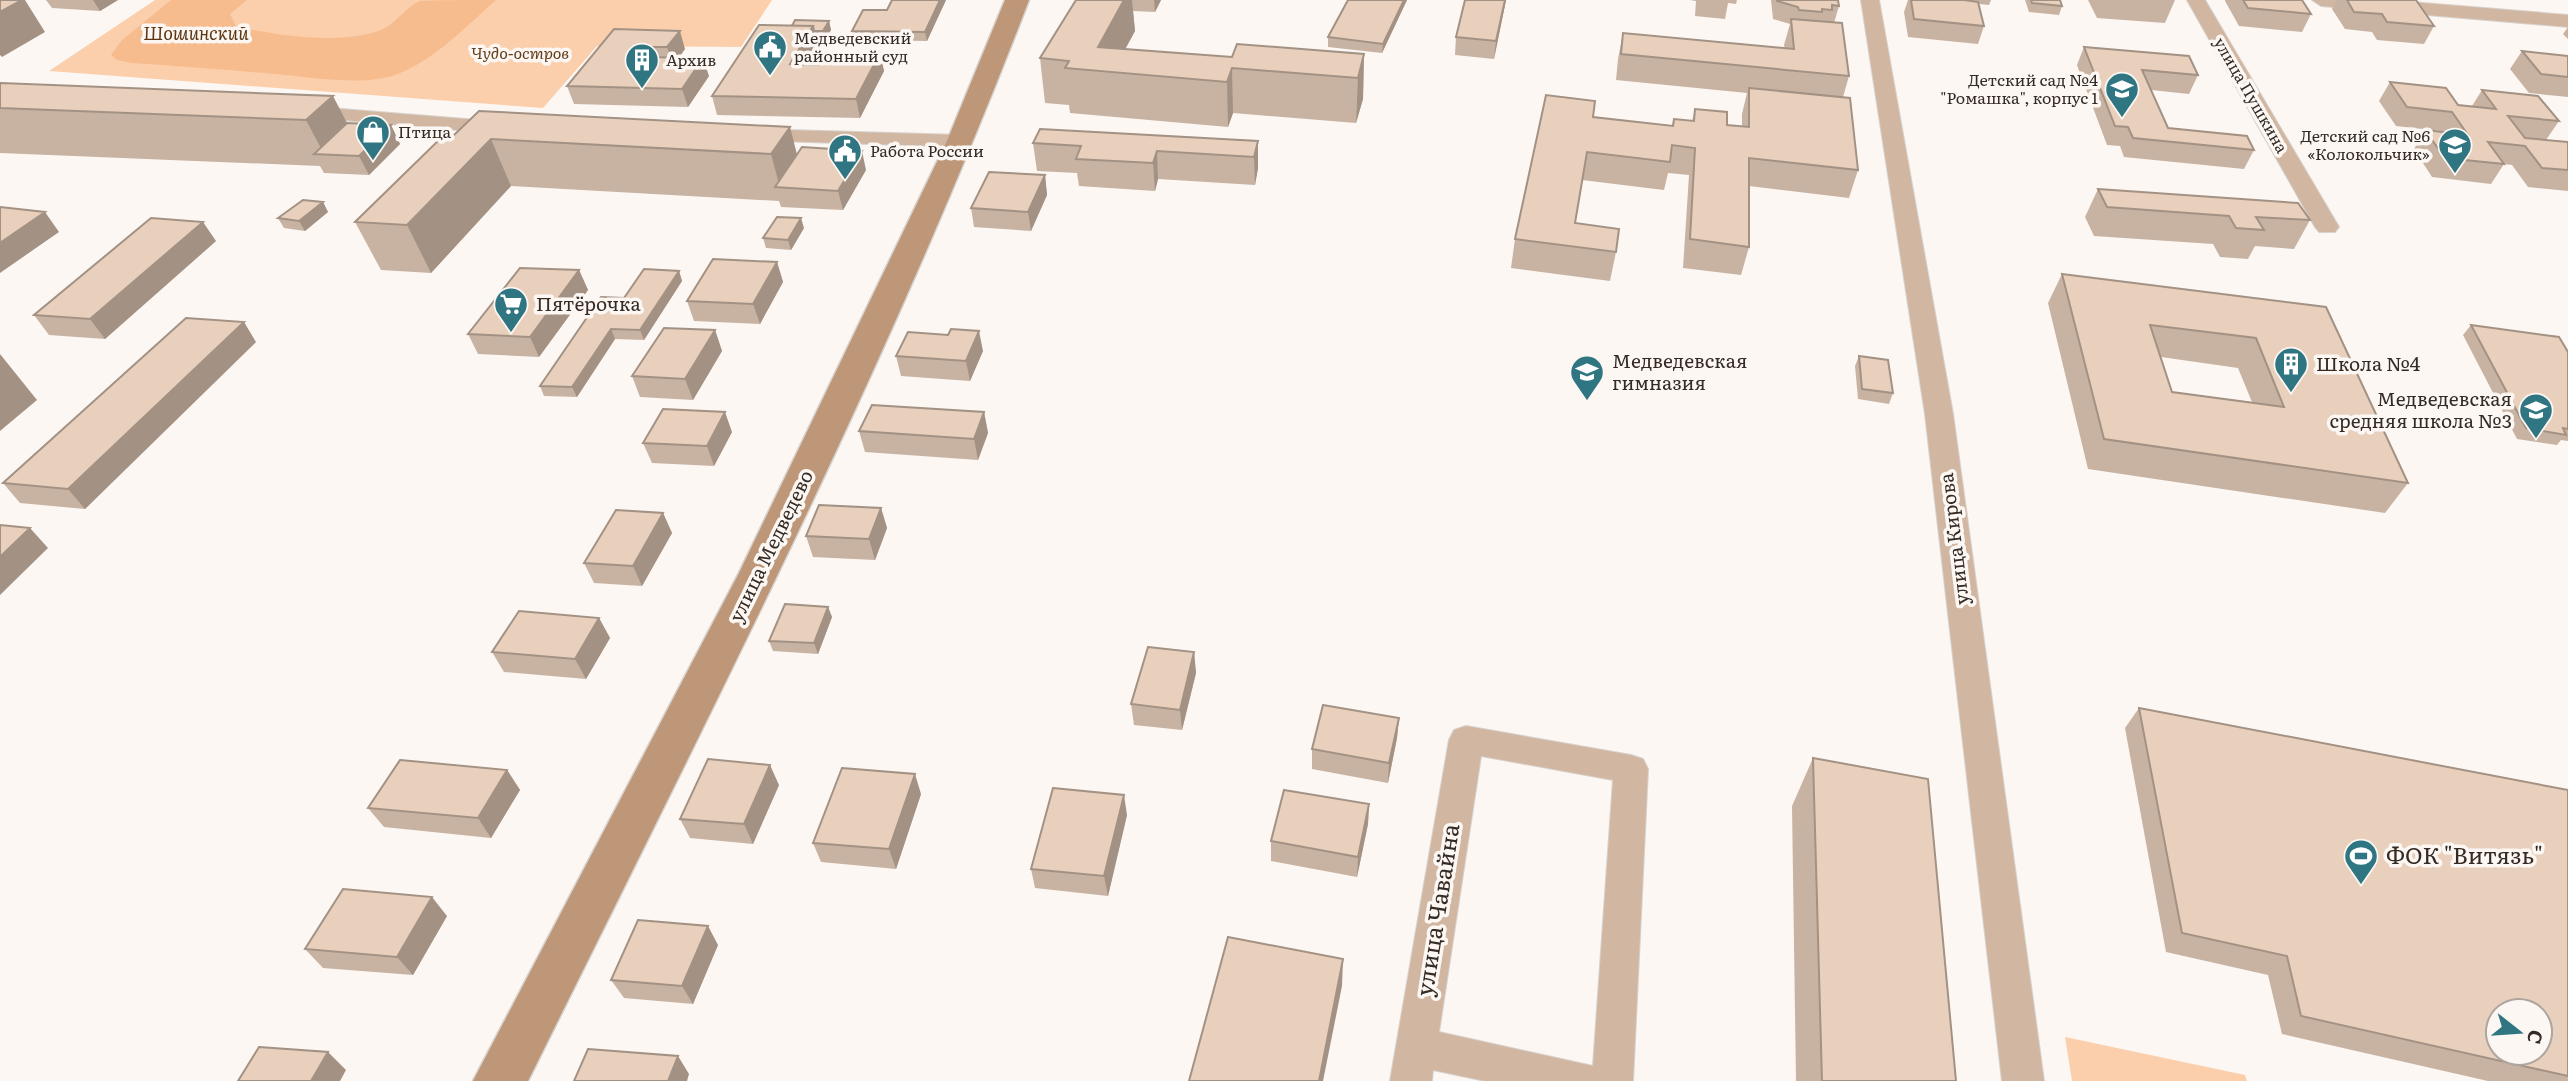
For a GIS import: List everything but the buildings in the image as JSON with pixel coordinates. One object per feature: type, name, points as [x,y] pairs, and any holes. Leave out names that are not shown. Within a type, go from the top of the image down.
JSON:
[{"type":"street","name":"улица Медведево","points":[[500,1081],[759,573],[961,141],[1017,0]]},
{"type":"street","name":"улица Кирова","points":[[1870,0],[1939,414],[2023,1081]]},
{"type":"street","name":"улица Пушкина","points":[[2196,0],[2327,227]]},
{"type":"street","points":[[2321,0],[2568,21]]},
{"type":"street","points":[[2519,0],[2534,18]]},
{"type":"street","points":[[290,110],[470,127],[522,128]]},
{"type":"street","points":[[735,134],[961,141]]},
{"type":"street","name":"улица Чавайна","points":[[1413,1064],[1466,740],[1631,769],[1612,1081]]},
{"type":"street","points":[[1413,1064],[1580,1081]]},
{"type":"green space","name":"Чудо-остров","points":[[155,0],[772,0],[741,47],[597,46],[543,108],[49,71]]},
{"type":"green space","points":[[2065,1037],[2245,1075],[2247,1081],[2072,1081]]},
{"type":"water","name":"Шошинский","points":[[171,0],[247,0],[230,14],[236,26],[289,36],[328,38],[365,35],[381,30],[420,1],[496,0],[425,60],[385,78],[337,80],[131,63],[117,60],[111,55],[122,40]]},
{"type":"place","name":"Медведевский районный суд","points":[[770,77]]},
{"type":"place","name":"Архив","points":[[642,90]]},
{"type":"place","name":"Детский сад №4 \"Ромашка\", корпус 1","points":[[2122,119]]},
{"type":"place","name":"Птица","points":[[373,162]]},
{"type":"place","name":"Детский сад №6 «Колокольчик»","points":[[2455,175]]},
{"type":"place","name":"Работа России","points":[[845,181]]},
{"type":"place","name":"Пятёрочка","points":[[511,334]]},
{"type":"place","name":"Школа №4","points":[[2291,394]]},
{"type":"place","name":"Медведевская гимназия","points":[[1587,402]]},
{"type":"place","name":"Медведевская средняя школа №3","points":[[2536,440]]},
{"type":"place","name":"ФОК \"Витязь\"","points":[[2361,886]]}]
